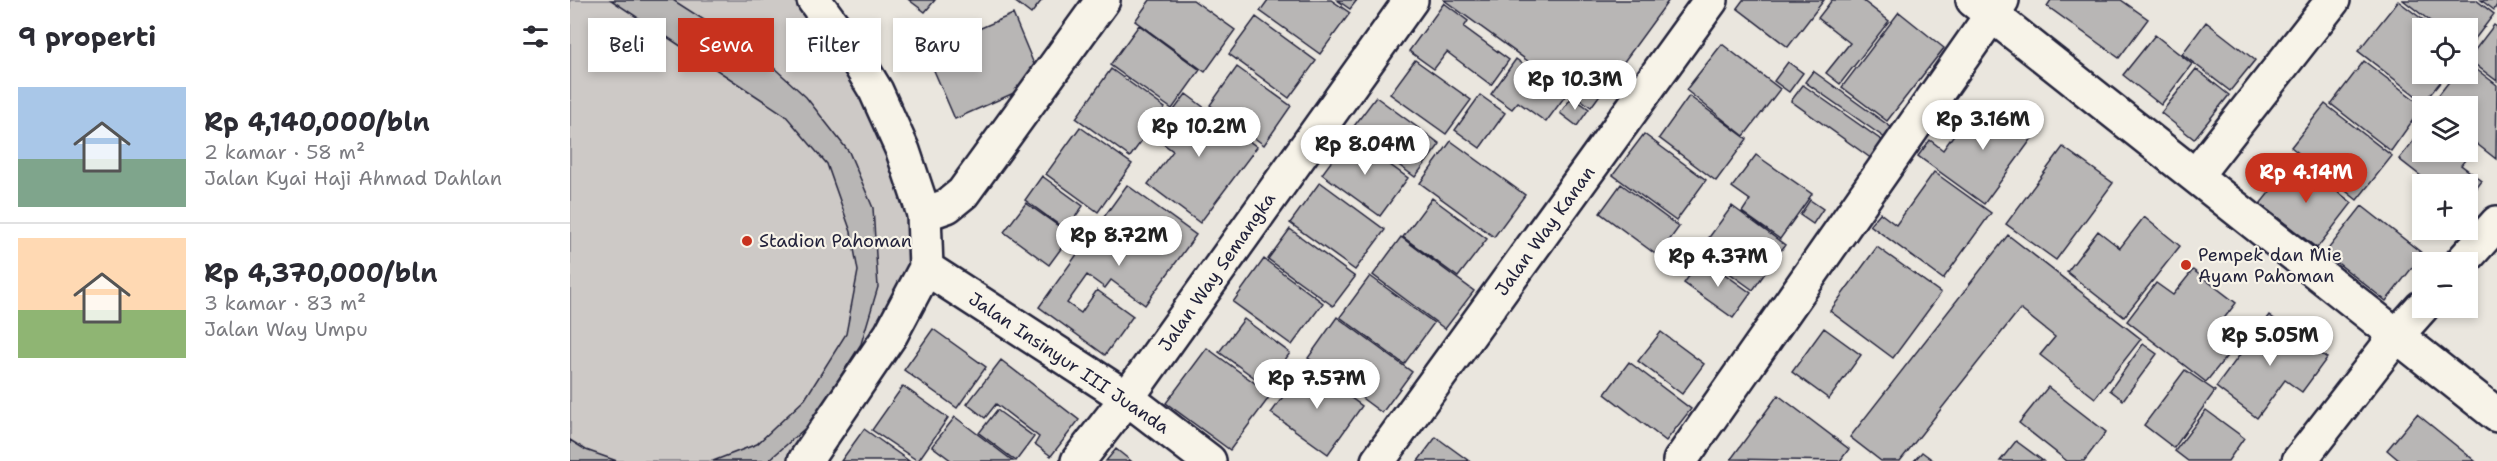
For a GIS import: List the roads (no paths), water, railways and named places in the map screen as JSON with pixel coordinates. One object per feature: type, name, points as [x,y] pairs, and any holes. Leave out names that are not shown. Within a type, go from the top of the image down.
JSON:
[{"type":"street","points":[[805,461],[891,334],[926,268],[924,213],[903,151],[876,91],[853,53],[814,0]]},
{"type":"street","points":[[924,213],[947,206],[963,193],[1103,0]]},
{"type":"street","name":"Jalan Way Semangka","points":[[1078,461],[1127,398],[1412,0]]},
{"type":"street","name":"Jalan Way Kanan","points":[[1378,461],[1711,0]]},
{"type":"street","points":[[2196,175],[2333,0]]},
{"type":"street","points":[[1680,461],[1989,4],[2196,175],[2497,415]]},
{"type":"street","points":[[2471,252],[2497,223]]},
{"type":"street","name":"Jalan Insinyur III Juanda","points":[[926,268],[1127,398],[1209,461]]},
{"type":"street","points":[[2299,461],[2412,318]]},
{"type":"place","name":"Stadion Pahoman","points":[[747,241]]},
{"type":"place","name":"Pempek dan Mie Ayam Pahoman","points":[[2186,265]]}]
